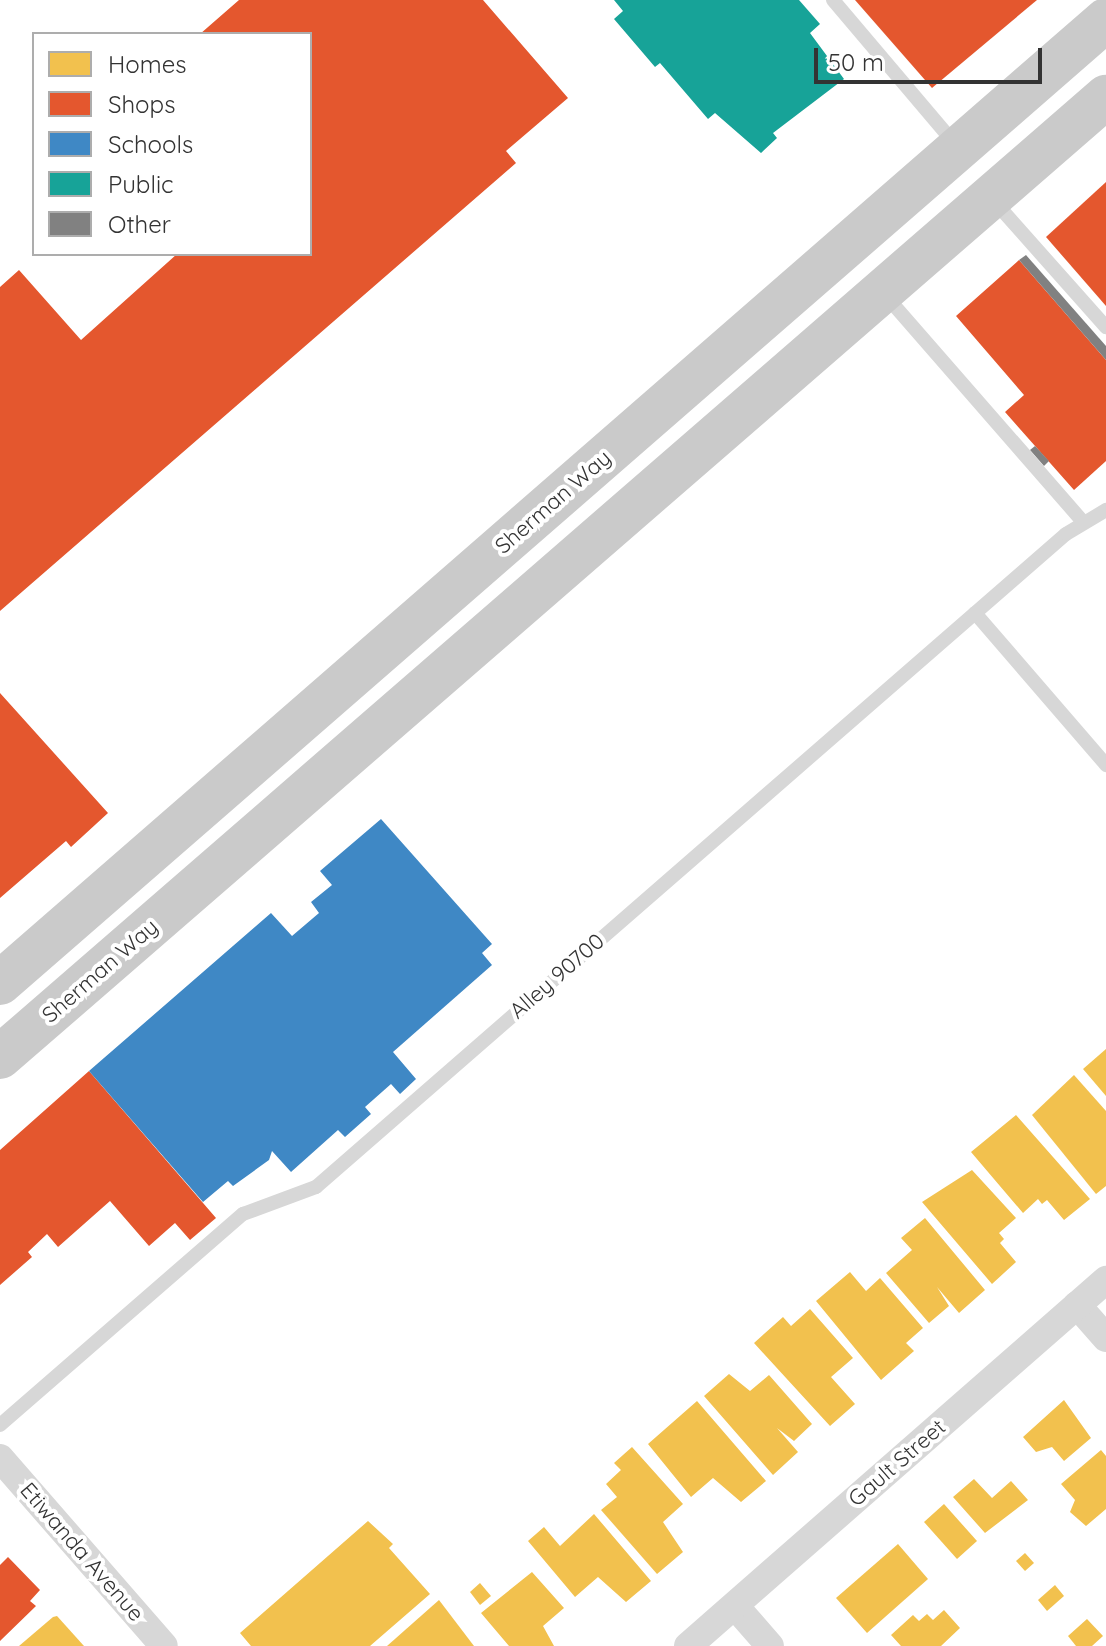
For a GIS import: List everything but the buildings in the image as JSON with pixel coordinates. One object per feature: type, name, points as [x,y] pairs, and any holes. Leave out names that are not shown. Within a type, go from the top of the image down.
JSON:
[{"type":"main road","name":"Sherman Way","points":[[0,983],[1106,20]]},
{"type":"main road","name":"Sherman Way","points":[[0,1057],[1106,97]]},
{"type":"street","name":"Gault Street","points":[[688,1646],[1106,1280]]},
{"type":"street","points":[[1077,1305],[1106,1338]]},
{"type":"street","name":"Etiwanda Avenue","points":[[0,1458],[164,1646]]},
{"type":"street","points":[[735,1606],[770,1646]]},
{"type":"lane","points":[[833,0],[959,149]]},
{"type":"lane","points":[[991,198],[1106,327]]},
{"type":"lane","points":[[883,293],[1083,522]]},
{"type":"lane","name":"Alley 90700","points":[[0,1425],[243,1214],[316,1187],[975,613],[1083,522],[1106,510]]},
{"type":"lane","points":[[975,613],[1106,765]]}]
